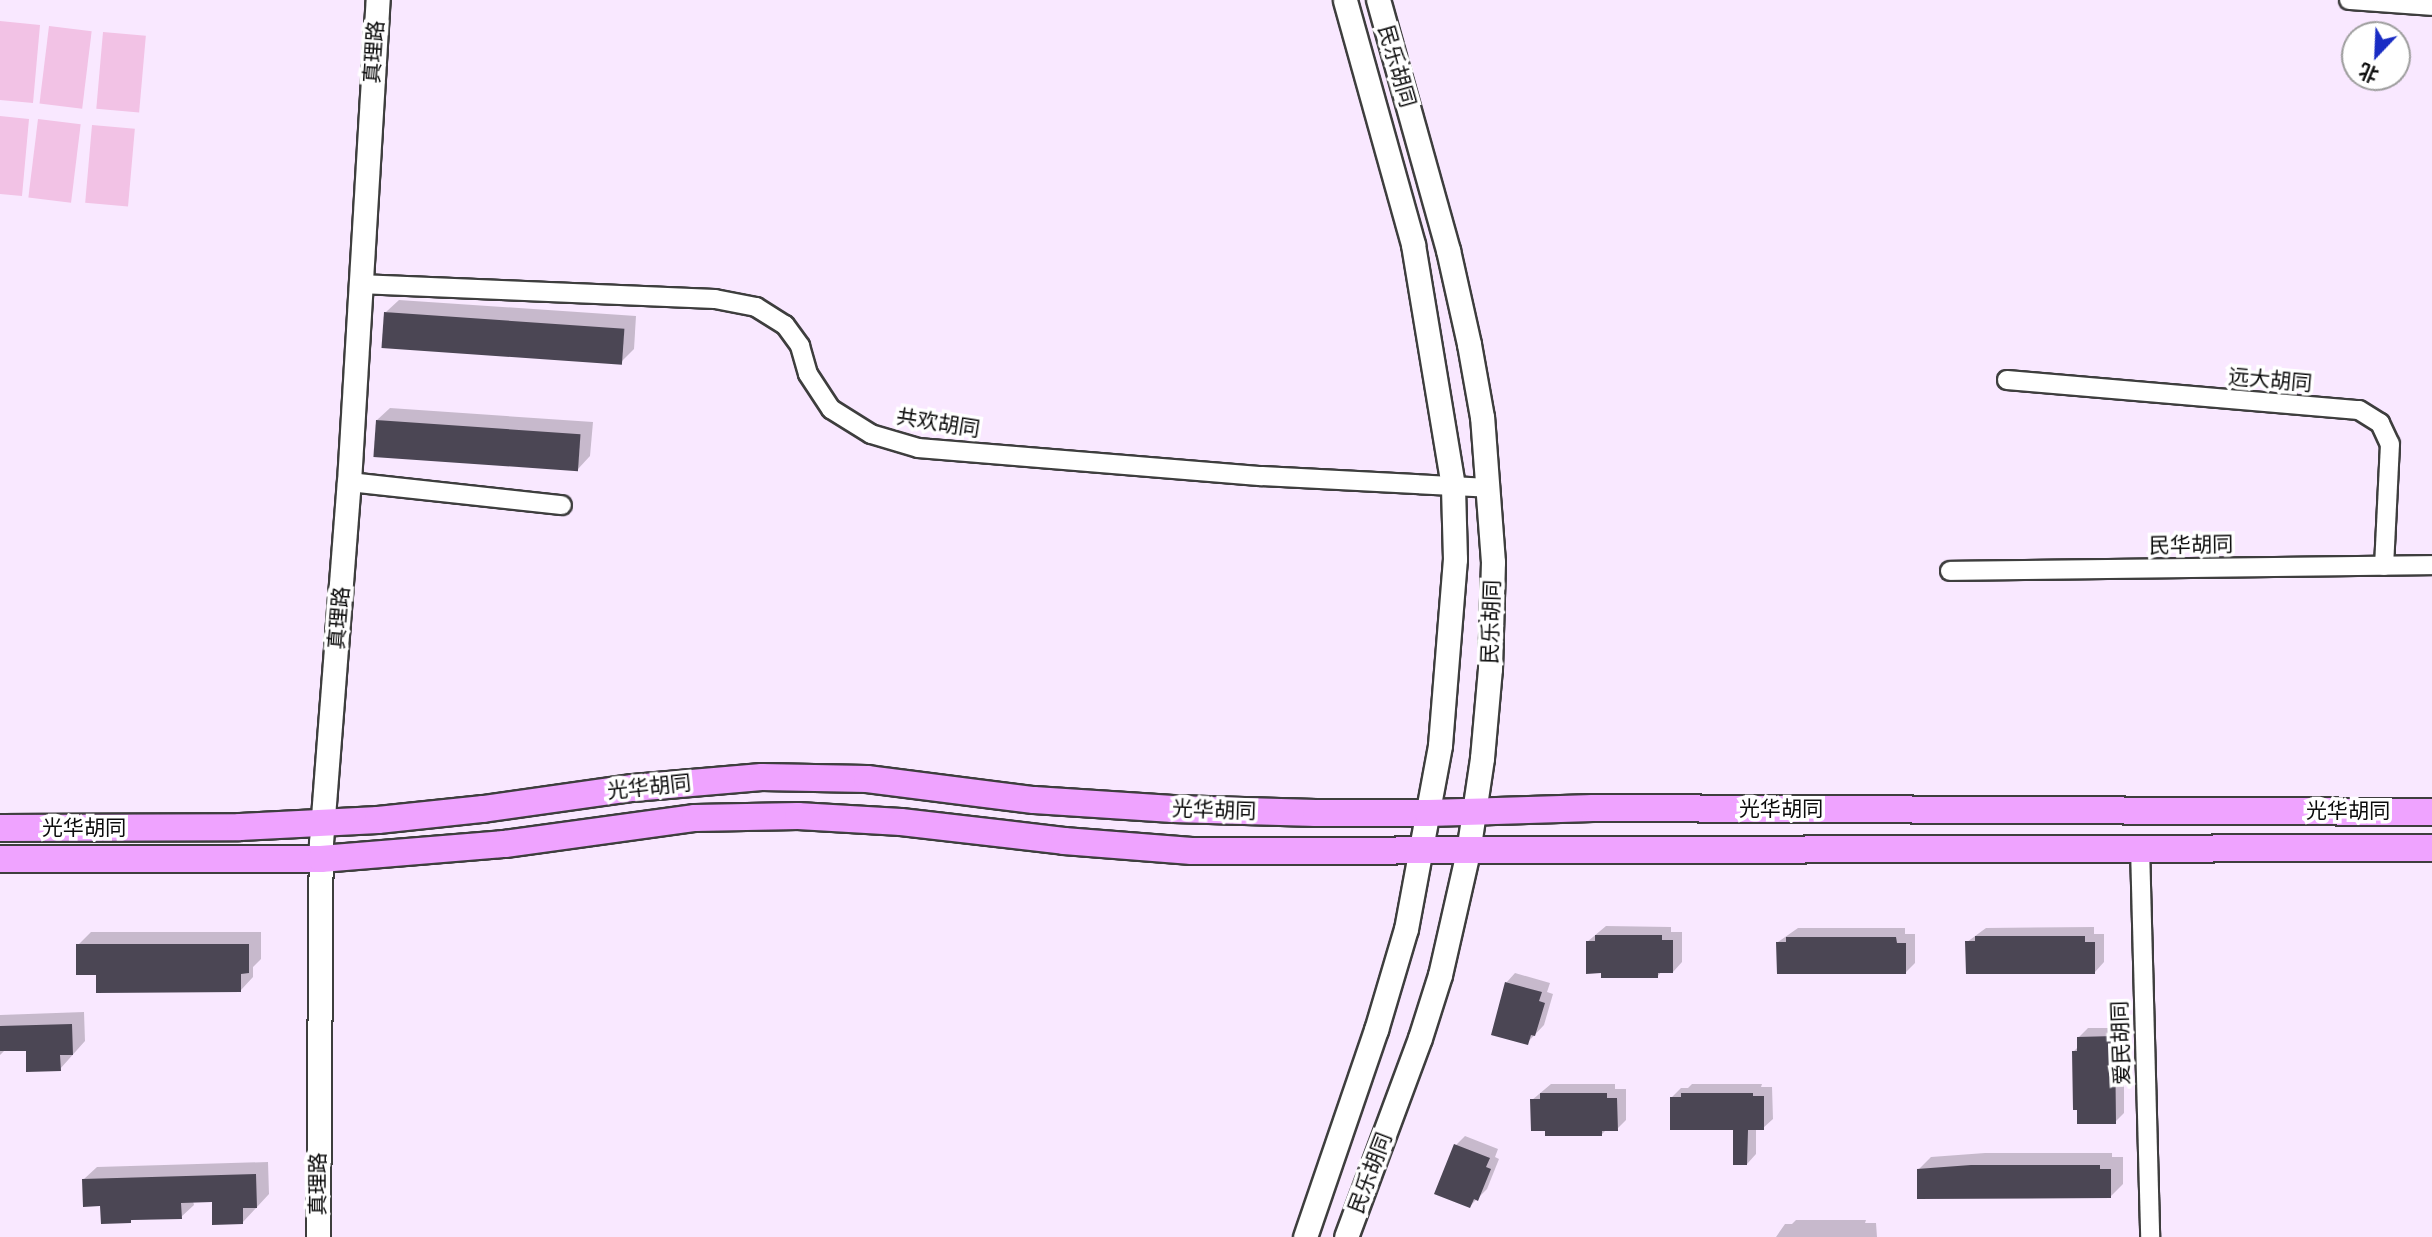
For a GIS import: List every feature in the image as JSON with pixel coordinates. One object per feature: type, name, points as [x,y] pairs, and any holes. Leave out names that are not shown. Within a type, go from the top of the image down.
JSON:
[{"type":"main road","name":"光华胡同","points":[[0,828],[240,827],[323,822],[483,809],[633,788],[762,777],[867,779],[1034,800],[1172,809],[1429,813],[1593,808],[2432,812]]},
{"type":"main road","name":"光华胡同","points":[[0,859],[321,859],[505,844],[695,818],[798,816],[901,822],[1065,841],[1192,851],[2432,848]]},
{"type":"street","name":"真理路","points":[[318,1237],[321,859],[349,482],[378,0]]},
{"type":"street","name":"民乐胡同","points":[[1305,1237],[1376,1030],[1406,929],[1429,813],[1450,660],[1455,559],[1453,486],[1413,244],[1345,0]]},
{"type":"street","name":"民乐胡同","points":[[1346,1237],[1432,1000],[1468,852],[1490,669],[1493,562],[1489,488],[1477,393],[1448,250],[1378,0]]},
{"type":"street","points":[[2349,0],[2432,6]]},
{"type":"street","name":"共欢胡同","points":[[359,284],[715,299],[756,307],[785,325],[800,346],[808,374],[831,409],[871,434],[918,448],[1262,476],[1489,488]]},
{"type":"street","name":"远大胡同","points":[[2007,380],[2359,410],[2380,423],[2390,444],[2384,566]]},
{"type":"street","points":[[349,482],[562,505]]},
{"type":"street","name":"民华胡同","points":[[1950,571],[2432,565]]},
{"type":"street","name":"爱民胡同","points":[[2140,847],[2150,1237]]},
{"type":"shaded area","points":[[0,21],[40,25],[33,103],[0,100]]},
{"type":"shaded area","points":[[49,26],[92,31],[82,109],[39,103]]},
{"type":"shaded area","points":[[103,32],[146,36],[139,112],[96,109]]},
{"type":"shaded area","points":[[0,116],[29,119],[22,196],[0,194]]},
{"type":"shaded area","points":[[38,119],[81,124],[71,203],[28,197]]},
{"type":"shaded area","points":[[92,125],[135,129],[128,206],[85,203]]},
{"type":"building","points":[[384,312],[624,329],[622,365],[381,348]]},
{"type":"building","points":[[376,420],[581,434],[578,471],[373,457]]},
{"type":"building","points":[[1595,935],[1662,935],[1662,940],[1673,940],[1673,973],[1658,973],[1658,978],[1601,978],[1601,973],[1586,974],[1586,941],[1595,941]]},
{"type":"building","points":[[1975,936],[2085,936],[2085,942],[2095,942],[2095,974],[1966,974],[1965,941],[1975,941]]},
{"type":"building","points":[[1786,937],[1896,937],[1897,943],[1906,943],[1906,974],[1777,974],[1776,942],[1786,942]]},
{"type":"building","points":[[76,944],[249,944],[249,973],[241,974],[241,992],[96,993],[96,975],[76,975]]},
{"type":"building","points":[[1505,982],[1542,992],[1539,1001],[1545,1003],[1535,1036],[1531,1035],[1528,1045],[1491,1035]]},
{"type":"building","points":[[72,1024],[73,1055],[60,1055],[61,1071],[26,1072],[26,1051],[0,1051],[0,1026]]},
{"type":"building","points":[[2115,1036],[2116,1124],[2077,1124],[2077,1110],[2073,1110],[2072,1051],[2077,1051],[2077,1037]]},
{"type":"building","points":[[1540,1093],[1607,1093],[1607,1098],[1617,1098],[1618,1131],[1602,1131],[1602,1136],[1545,1136],[1545,1131],[1531,1131],[1530,1099],[1540,1099]]},
{"type":"building","points":[[1681,1093],[1753,1093],[1753,1096],[1764,1096],[1764,1130],[1748,1130],[1747,1165],[1733,1165],[1733,1130],[1670,1130],[1670,1097],[1681,1097]]},
{"type":"building","points":[[1454,1144],[1490,1158],[1486,1167],[1491,1169],[1478,1201],[1474,1199],[1470,1208],[1434,1194]]},
{"type":"building","points":[[1971,1165],[2100,1165],[2100,1169],[2111,1169],[2111,1198],[1917,1199],[1917,1169]]},
{"type":"building","points":[[256,1174],[257,1208],[243,1208],[243,1224],[212,1225],[212,1202],[181,1203],[182,1219],[131,1220],[131,1223],[101,1224],[100,1206],[83,1207],[82,1179]]}]
